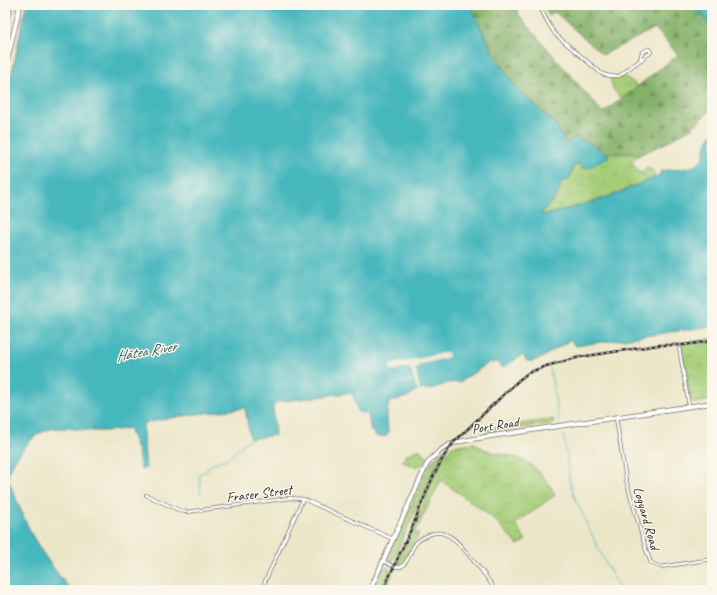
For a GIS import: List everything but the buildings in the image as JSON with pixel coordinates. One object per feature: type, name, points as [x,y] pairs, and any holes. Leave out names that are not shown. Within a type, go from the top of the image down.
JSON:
[{"type":"main road","points":[[5,70],[20,5]]},
{"type":"main road","name":"Port Road","points":[[370,590],[427,464],[443,447],[458,442],[712,403]]},
{"type":"street","points":[[539,5],[547,21],[560,39],[602,74],[619,76],[650,53],[650,49],[642,52],[640,60]]},
{"type":"street","points":[[679,347],[689,407]]},
{"type":"street","name":"Logyard Road","points":[[616,417],[626,480],[646,550],[652,563],[661,567],[712,559]]},
{"type":"street","name":"Fraser Street","points":[[146,495],[181,511],[187,512],[290,498],[302,499],[393,540]]},
{"type":"street","points":[[261,590],[302,499]]},
{"type":"street","points":[[383,561],[395,567],[401,567],[406,563],[411,550],[418,541],[434,533],[444,534],[459,543],[488,578],[495,590]]},
{"type":"green space","points":[[470,5],[515,5],[520,17],[603,113],[678,55],[655,28],[603,55],[555,12],[549,16],[544,5],[695,5],[712,27],[712,108],[693,127],[664,144],[641,154],[606,153],[577,137],[566,144],[555,124],[517,89],[493,53]]},
{"type":"green space","points":[[624,76],[638,86],[622,99],[614,90],[610,79]]},
{"type":"green space","points":[[606,153],[641,154],[632,162],[639,173],[643,172],[647,168],[652,170],[655,174],[654,178],[608,197],[549,214],[539,213],[554,200],[559,192],[561,182],[569,180],[574,166],[580,163],[609,157]]},
{"type":"green space","points":[[712,339],[712,400],[694,403],[690,399],[681,344]]},
{"type":"green space","points":[[553,419],[554,423],[486,433],[485,429]]},
{"type":"green space","points":[[474,443],[479,447],[495,453],[518,458],[530,464],[549,484],[555,495],[515,524],[526,540],[518,545],[496,521],[441,480],[414,534],[419,533],[405,559],[400,565],[397,564],[434,476],[446,453],[452,446]]},
{"type":"green space","points":[[445,449],[435,467],[392,562],[390,561],[389,557],[391,550],[428,468],[432,461]]},
{"type":"green space","points":[[420,450],[427,457],[423,464],[415,467],[402,461],[406,455]]},
{"type":"green space","points":[[388,567],[392,574],[386,590],[373,590],[383,569]]},
{"type":"water","points":[[5,5],[14,5],[9,29],[6,29],[5,32]]},
{"type":"water","name":"Hātea River","points":[[26,5],[470,5],[493,53],[517,89],[555,124],[566,144],[577,137],[602,150],[609,157],[588,168],[581,168],[579,163],[574,166],[569,180],[561,182],[559,192],[540,213],[549,214],[608,197],[658,176],[661,171],[692,167],[702,160],[705,146],[712,134],[712,326],[575,346],[570,340],[540,359],[528,362],[522,355],[502,368],[497,361],[493,363],[490,362],[460,382],[448,383],[432,389],[416,390],[410,396],[389,402],[387,413],[388,433],[386,436],[377,437],[371,431],[368,414],[358,412],[353,394],[346,393],[277,402],[273,406],[275,435],[250,439],[245,408],[182,416],[145,423],[142,432],[146,468],[141,469],[138,452],[129,428],[104,431],[68,428],[49,430],[39,434],[30,441],[14,462],[9,471],[8,478],[23,517],[33,537],[48,561],[71,590],[5,590],[5,95],[13,68]]},
{"type":"water","points":[[695,5],[712,5],[712,27]]},
{"type":"pier","points":[[448,352],[449,357],[418,365],[418,367],[415,368],[420,390],[417,390],[414,380],[399,383],[414,379],[411,369],[408,367],[391,371],[390,365]]},
{"type":"waterway","points":[[689,5],[712,31]]},
{"type":"waterway","points":[[550,368],[559,423]]},
{"type":"waterway","points":[[564,436],[570,482],[575,498],[598,548],[620,590]]},
{"type":"waterway","points":[[201,494],[199,474],[207,471],[212,464],[231,456],[250,439]]},
{"type":"railway","points":[[383,590],[431,482],[453,443],[528,373],[546,366],[580,357],[659,345],[683,345],[712,341]]}]
